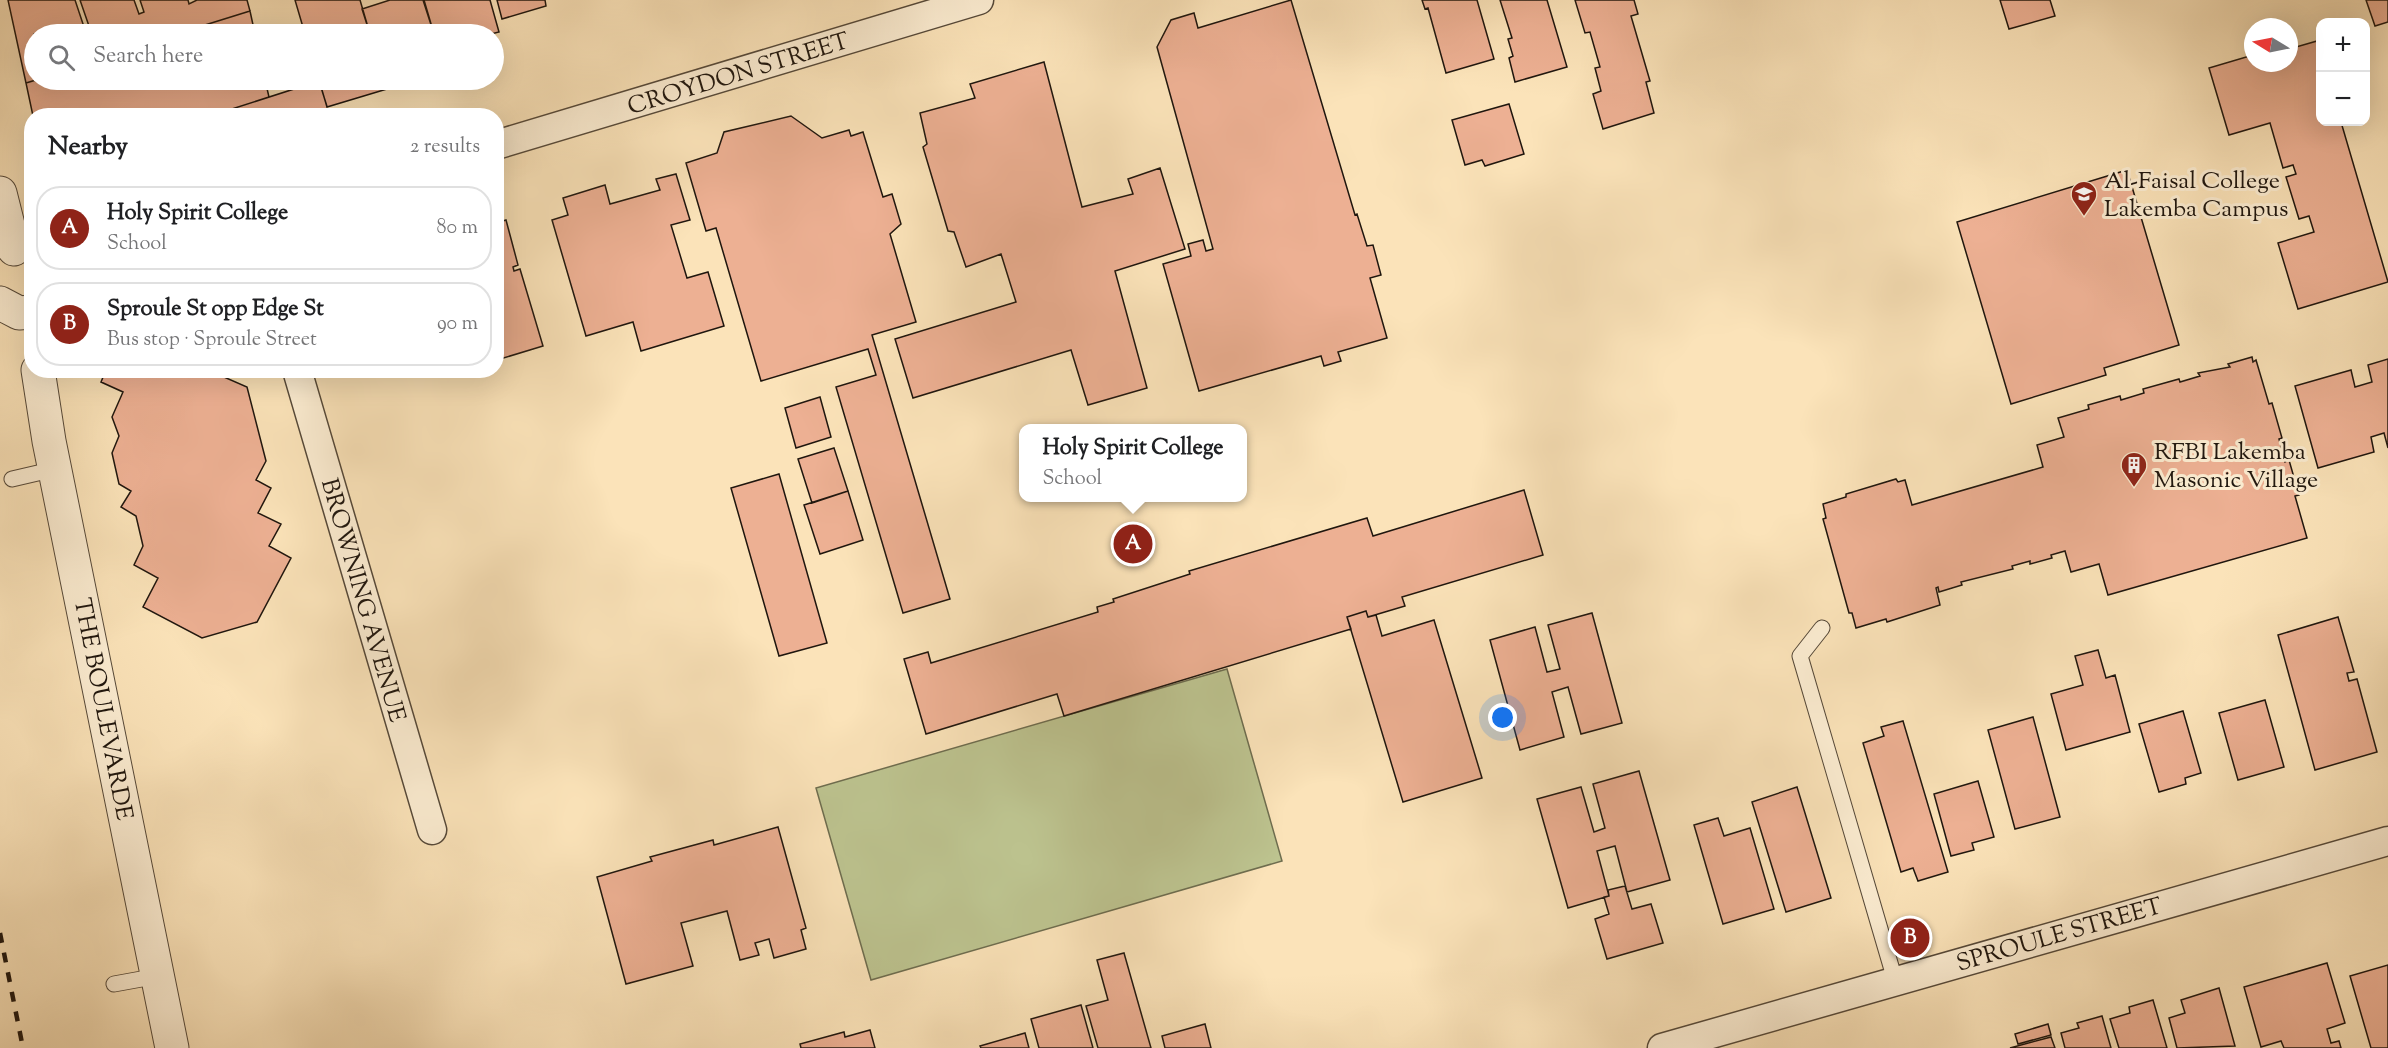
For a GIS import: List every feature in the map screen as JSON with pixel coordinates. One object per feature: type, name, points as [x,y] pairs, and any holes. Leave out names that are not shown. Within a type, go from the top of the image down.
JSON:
[{"type":"street","name":"CROYDON STREET","points":[[504,142],[941,5],[979,0]]},
{"type":"street","points":[[0,193],[15,252]]},
{"type":"street","name":"THE BOULEVARDE","points":[[39,378],[55,469],[172,1048]]},
{"type":"street","name":"BROWNING AVENUE","points":[[299,378],[432,831]]},
{"type":"street","name":"SPROULE STREET","points":[[1662,1048],[2388,841]]},
{"type":"lane","points":[[12,479],[55,469]]},
{"type":"lane","points":[[1822,628],[1800,656],[1895,980]]},
{"type":"lane","points":[[114,984],[158,976]]},
{"type":"green space","points":[[1227,669],[1282,861],[871,980],[816,788]]},
{"type":"building","points":[[8,0],[75,0],[83,24],[24,24],[24,74]]},
{"type":"building","points":[[80,0],[134,0],[139,14],[144,12],[140,0],[188,0],[189,4],[197,0],[247,0],[250,11],[208,24],[88,24]]},
{"type":"building","points":[[295,0],[360,0],[367,24],[302,24]]},
{"type":"building","points":[[390,0],[423,0],[431,24],[367,24],[362,9]]},
{"type":"building","points":[[424,0],[490,0],[497,24],[431,24]]},
{"type":"building","points":[[497,0],[545,0],[546,6],[502,19]]},
{"type":"building","points":[[1291,0],[1355,215],[1357,214],[1367,246],[1373,245],[1381,275],[1370,278],[1387,338],[1338,352],[1341,361],[1324,366],[1321,356],[1199,391],[1163,264],[1191,256],[1188,244],[1203,240],[1206,251],[1213,249],[1157,47],[1171,20],[1194,13],[1198,28]]},
{"type":"building","points":[[1422,0],[1477,0],[1494,59],[1446,73],[1428,8],[1425,9]]},
{"type":"building","points":[[1500,0],[1547,0],[1567,67],[1515,82],[1509,58],[1513,56],[1508,39],[1512,38]]},
{"type":"building","points":[[1575,0],[1634,0],[1638,14],[1631,16],[1650,81],[1646,82],[1654,113],[1603,129],[1593,94],[1601,91],[1595,68],[1600,67],[1590,32],[1585,33]]},
{"type":"building","points":[[2000,0],[2050,0],[2055,16],[2009,29]]},
{"type":"building","points":[[2366,0],[2388,0],[2388,22],[2375,26]]},
{"type":"building","points":[[250,11],[253,24],[208,24]]},
{"type":"building","points":[[2316,41],[2316,126],[2342,126],[2388,282],[2298,309],[2278,243],[2314,232],[2309,216],[2299,219],[2286,177],[2296,174],[2293,165],[2283,168],[2270,123],[2229,135],[2209,68],[2244,58],[2244,72],[2298,72],[2298,46]]},
{"type":"building","points":[[1044,62],[1082,207],[1133,194],[1128,179],[1160,168],[1185,249],[1115,271],[1147,388],[1088,405],[1071,350],[913,398],[895,339],[1016,302],[1001,254],[966,267],[954,232],[948,231],[923,147],[927,144],[920,113],[975,98],[970,84]]},
{"type":"building","points":[[27,90],[267,90],[269,97],[235,108],[31,108]]},
{"type":"building","points":[[291,90],[322,90],[327,108],[235,108]]},
{"type":"building","points":[[322,90],[384,90],[327,107]]},
{"type":"building","points":[[1509,104],[1524,154],[1485,166],[1482,160],[1465,165],[1452,120]]},
{"type":"building","points":[[791,116],[822,138],[849,130],[851,136],[863,132],[883,197],[892,194],[901,224],[890,234],[916,322],[872,335],[950,599],[903,613],[836,387],[876,375],[868,349],[761,381],[716,228],[706,231],[686,163],[717,153],[724,132]]},
{"type":"building","points":[[2127,170],[2179,345],[2104,368],[2106,375],[2011,404],[1957,222]]},
{"type":"building","points":[[676,174],[690,220],[671,225],[687,278],[708,272],[724,326],[641,351],[633,322],[586,336],[552,220],[568,215],[563,198],[605,185],[610,204],[660,190],[656,179]]},
{"type":"building","points":[[506,220],[518,265],[513,267],[514,271],[520,269],[543,346],[504,358],[504,221]]},
{"type":"building","name":"RFBI Lakemba Masonic Village","points":[[2252,357],[2253,362],[2256,360],[2269,404],[2272,403],[2282,438],[2279,439],[2285,462],[2289,460],[2299,495],[2295,496],[2307,538],[2108,595],[2099,564],[2071,572],[2065,551],[2051,555],[2052,558],[2030,564],[2030,561],[2012,566],[2013,569],[1961,582],[1962,585],[1939,592],[1938,587],[1936,588],[1940,605],[1887,622],[1886,619],[1856,628],[1852,613],[1849,613],[1823,519],[1826,518],[1823,504],[1846,497],[1846,494],[1896,479],[1898,482],[1905,480],[1912,505],[2043,467],[2037,445],[2064,437],[2058,418],[2089,409],[2088,405],[2120,396],[2121,400],[2144,393],[2143,389],[2179,379],[2180,382],[2200,376],[2198,373],[2230,367],[2228,364]]},
{"type":"building","points":[[2388,359],[2388,448],[2384,433],[2371,437],[2374,452],[2318,468],[2295,386],[2351,370],[2355,387],[2372,382],[2368,365]]},
{"type":"building","points":[[103,378],[226,378],[247,387],[266,461],[256,480],[271,488],[258,513],[281,524],[269,546],[291,558],[257,622],[202,638],[143,607],[158,578],[134,565],[143,546],[136,516],[121,507],[131,491],[119,484],[112,453],[119,436],[112,417],[123,392],[101,382]]},
{"type":"building","points":[[820,397],[831,437],[796,448],[785,408]]},
{"type":"building","points":[[834,448],[848,491],[812,503],[798,459]]},
{"type":"building","points":[[779,474],[827,643],[779,656],[731,488]]},
{"type":"building","points":[[1524,490],[1543,555],[1402,597],[1405,606],[1368,617],[1366,611],[1347,617],[1351,629],[1064,716],[1057,694],[926,734],[904,659],[928,652],[931,663],[1098,612],[1097,607],[1114,602],[1113,599],[1190,574],[1189,571],[1367,518],[1373,536]]},
{"type":"building","points":[[848,491],[863,540],[820,554],[804,505]]},
{"type":"building","points":[[1366,611],[1368,617],[1376,615],[1382,636],[1434,620],[1482,778],[1403,802],[1347,617]]},
{"type":"building","points":[[1592,613],[1622,723],[1581,734],[1568,687],[1552,692],[1564,737],[1520,750],[1490,640],[1535,627],[1547,672],[1560,669],[1548,625]]},
{"type":"building","points":[[2338,617],[2354,672],[2347,673],[2349,681],[2357,679],[2377,752],[2315,770],[2278,635]]},
{"type":"building","points":[[2098,650],[2106,678],[2115,675],[2130,732],[2066,750],[2051,694],[2083,685],[2075,656]]},
{"type":"building","points":[[2265,700],[2284,767],[2238,780],[2219,713]]},
{"type":"building","points":[[2183,711],[2201,773],[2185,778],[2186,784],[2159,792],[2139,724]]},
{"type":"building","points":[[2033,717],[2060,817],[2015,829],[1988,730]]},
{"type":"building","points":[[1903,721],[1948,872],[1918,881],[1913,868],[1901,872],[1863,743],[1884,736],[1881,727]]},
{"type":"building","points":[[1639,771],[1670,880],[1627,892],[1615,846],[1597,851],[1609,896],[1568,908],[1537,799],[1581,787],[1594,832],[1605,828],[1593,784]]},
{"type":"building","points":[[1978,781],[1994,837],[1972,843],[1974,850],[1951,856],[1934,794]]},
{"type":"building","points":[[1797,787],[1831,898],[1786,912],[1752,802]]},
{"type":"building","points":[[1718,818],[1724,836],[1750,828],[1774,909],[1723,924],[1694,825]]},
{"type":"building","points":[[778,827],[806,928],[801,930],[806,949],[774,958],[769,939],[755,943],[759,955],[740,960],[727,911],[681,923],[693,966],[626,984],[597,877],[652,861],[650,857],[713,840],[714,845]]},
{"type":"building","points":[[1625,886],[1632,909],[1651,904],[1663,943],[1607,959],[1595,919],[1609,914],[1604,897],[1609,896],[1608,890]]},
{"type":"building","points":[[1124,953],[1151,1048],[1098,1048],[1086,1006],[1108,1000],[1097,960]]},
{"type":"building","points":[[2327,963],[2345,1023],[2327,1029],[2331,1043],[2339,1041],[2341,1048],[2284,1048],[2281,1041],[2261,1047],[2244,987]]},
{"type":"building","points":[[2388,965],[2388,1048],[2371,1048],[2350,976]]},
{"type":"building","points":[[2219,988],[2235,1046],[2177,1048],[2169,1018],[2185,1013],[2181,1000]]},
{"type":"building","points":[[2153,1000],[2167,1048],[2119,1048],[2110,1019],[2130,1013],[2129,1007]]},
{"type":"building","points":[[1081,1005],[1093,1048],[1039,1048],[1031,1019]]},
{"type":"building","points":[[2102,1016],[2111,1048],[2065,1048],[2061,1033],[2079,1028],[2077,1023]]},
{"type":"building","points":[[1205,1024],[1211,1048],[1165,1048],[1162,1036]]},
{"type":"building","points":[[2048,1024],[2051,1035],[2018,1044],[2015,1034]]},
{"type":"building","points":[[870,1030],[875,1048],[801,1048],[800,1044],[844,1032],[845,1037]]},
{"type":"building","points":[[1025,1033],[1029,1048],[981,1048],[980,1046]]},
{"type":"building","points":[[2051,1037],[2055,1048],[2010,1048]]},
{"type":"railway","points":[[0,933],[23,1048]]},
{"type":"place","name":"Al-Faisal College Lakemba Campus","points":[[2084,217]]},
{"type":"place","name":"RFBI Lakemba Masonic Village","points":[[2134,488]]},
{"type":"place","name":"Holy Spirit College","points":[[1133,544]]},
{"type":"place","name":"Sproule St opp Edge St","points":[[1910,938]]}]
